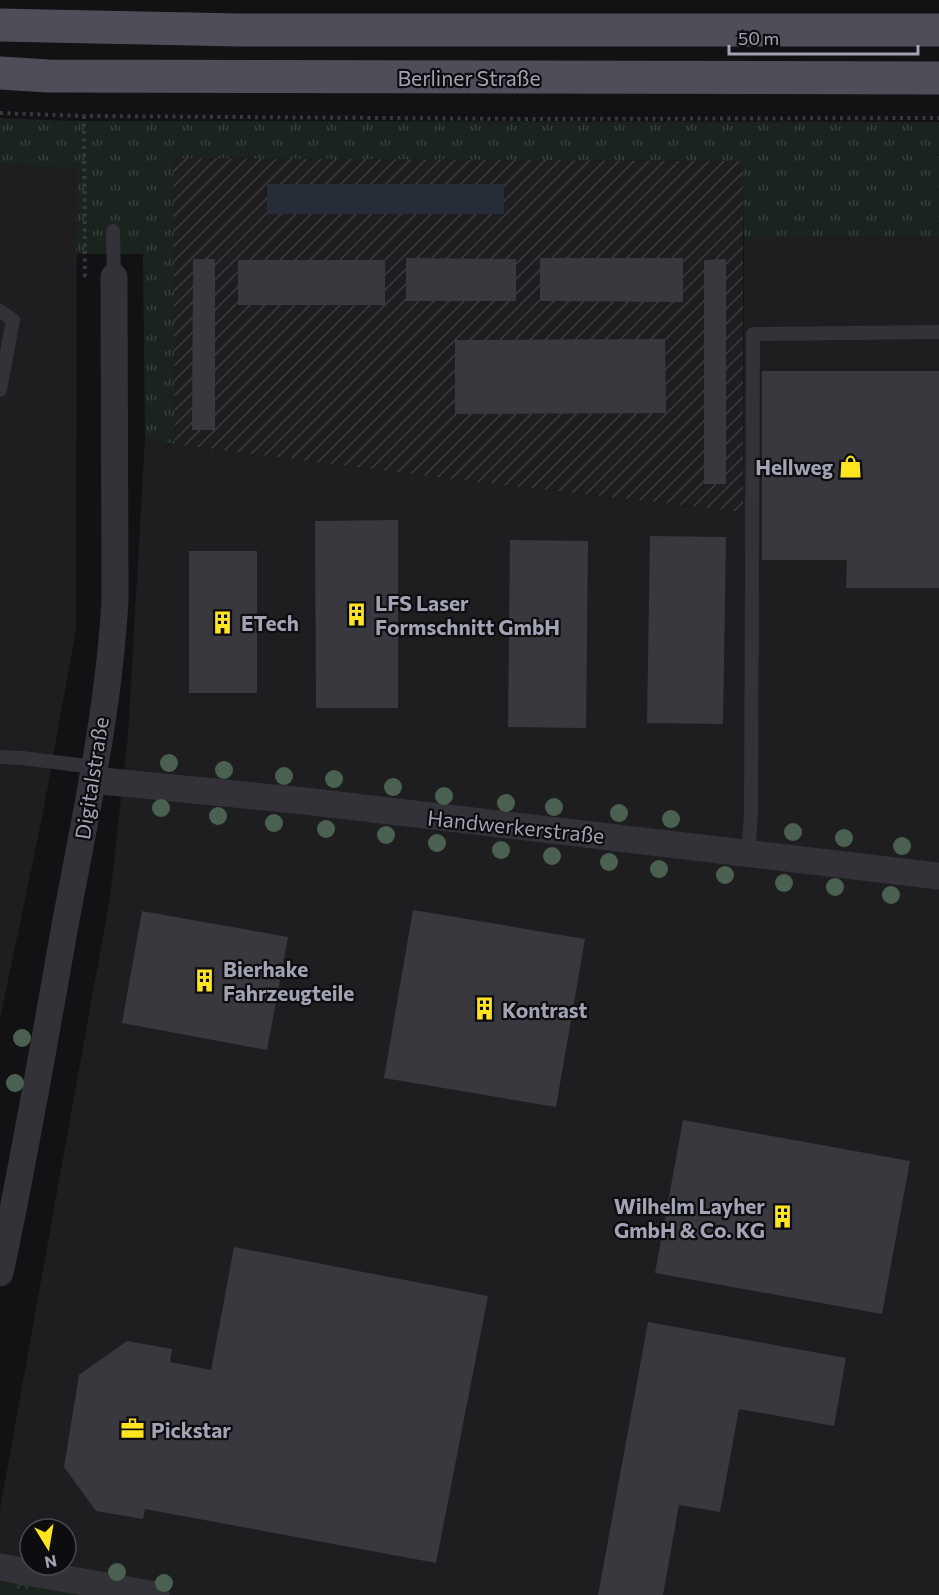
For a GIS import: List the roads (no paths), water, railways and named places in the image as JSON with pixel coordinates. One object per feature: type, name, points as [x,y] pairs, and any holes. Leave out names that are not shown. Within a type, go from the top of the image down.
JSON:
[{"type":"main road","points":[[0,25],[239,30],[939,30]]},
{"type":"main road","name":"Berliner Straße","points":[[0,73],[48,76],[939,78]]},
{"type":"street","name":"Digitalstraße","points":[[0,1274],[22,1168],[93,774],[113,640],[115,600],[114,277]]},
{"type":"street","name":"Handwerkerstraße","points":[[93,774],[939,876]]},
{"type":"street","points":[[0,1566],[156,1595]]},
{"type":"lane","points":[[113,231],[114,277]]},
{"type":"lane","points":[[0,310],[13,320],[0,390]]},
{"type":"lane","points":[[748,853],[751,815],[753,334],[939,332]]},
{"type":"lane","points":[[0,757],[22,758],[93,774]]},
{"type":"place","name":"Hellweg","points":[[851,466]]},
{"type":"place","name":"LFS Laser Formschnitt GmbH","points":[[357,614]]},
{"type":"place","name":"ETech","points":[[223,622]]},
{"type":"place","name":"Bierhake Fahrzeugteile","points":[[205,980]]},
{"type":"place","name":"Kontrast","points":[[484,1009]]},
{"type":"place","name":"Wilhelm Layher GmbH & Co. KG","points":[[783,1217]]},
{"type":"place","name":"Pickstar","points":[[133,1429]]}]
